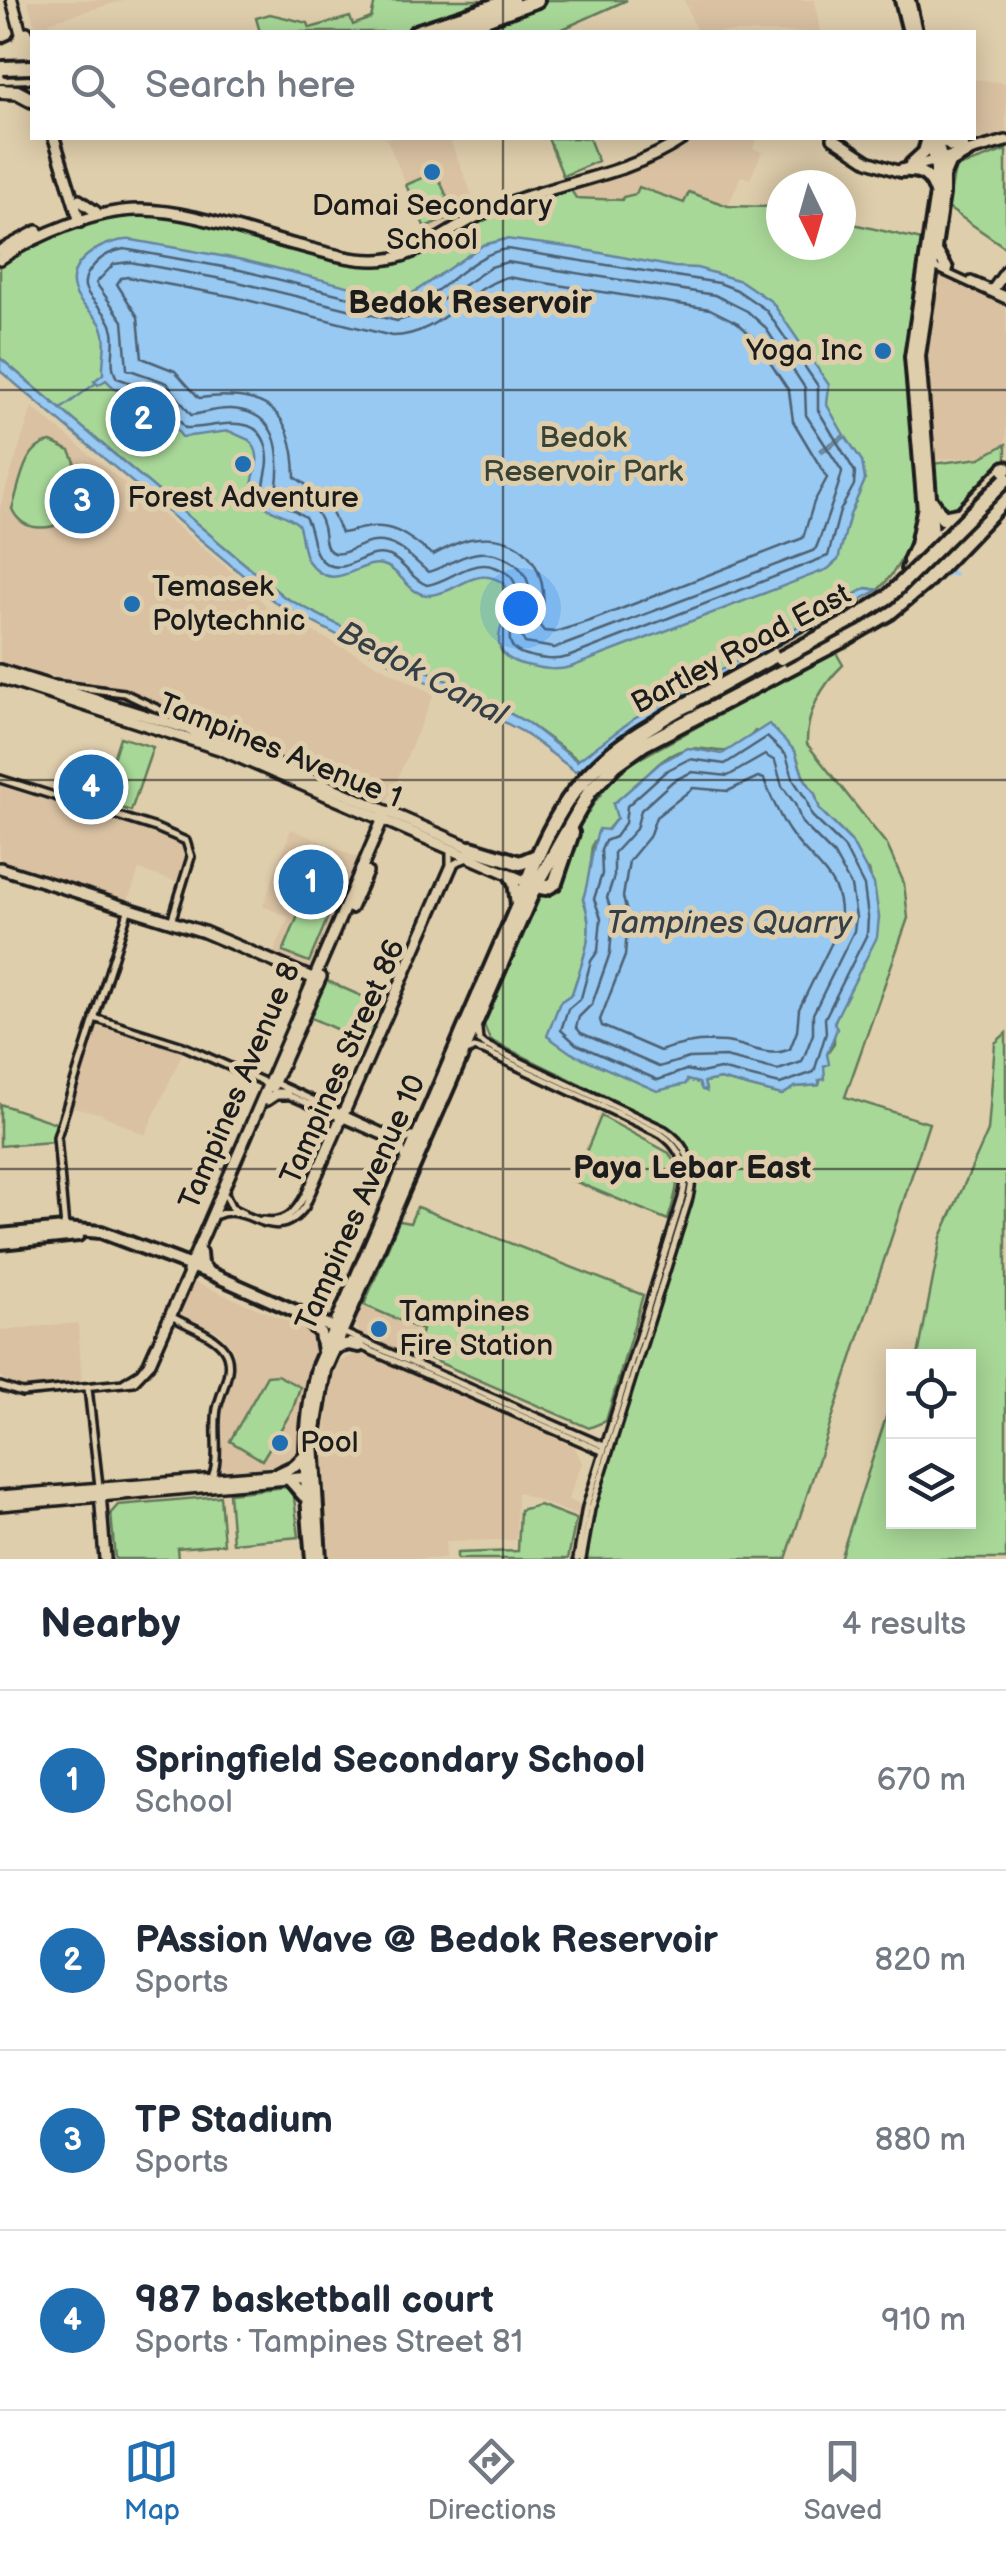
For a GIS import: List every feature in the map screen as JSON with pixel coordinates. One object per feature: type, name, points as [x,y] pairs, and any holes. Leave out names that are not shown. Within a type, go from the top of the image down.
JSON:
[{"type":"highway","points":[[422,30],[512,0]]},
{"type":"highway","points":[[455,30],[536,0]]},
{"type":"highway","points":[[0,52],[28,38]]},
{"type":"highway","points":[[0,52],[18,54],[30,67]]},
{"type":"highway","points":[[2,72],[30,69]]},
{"type":"highway","points":[[17,92],[30,72]]},
{"type":"highway","points":[[0,91],[17,92],[30,99]]},
{"type":"highway","points":[[686,705],[716,685],[850,615],[886,591],[1006,468]]},
{"type":"highway","name":"Bartley Road East","points":[[533,880],[575,800],[612,760],[888,597],[1006,479]]},
{"type":"highway","name":"Bartley Road East","points":[[533,880],[558,810],[580,780],[619,745],[686,705],[745,681],[858,624],[892,602],[1006,490]]},
{"type":"highway","points":[[533,880],[580,804],[604,775],[644,744],[868,627],[924,584],[1006,498]]},
{"type":"highway","points":[[901,576],[917,544],[927,506],[946,520],[962,513]]},
{"type":"highway","points":[[472,853],[524,863],[541,854]]},
{"type":"main road","points":[[15,0],[28,38]]},
{"type":"main road","points":[[901,0],[911,30]]},
{"type":"main road","points":[[909,0],[912,30]]},
{"type":"main road","points":[[835,140],[868,162],[906,168],[1006,139]]},
{"type":"main road","points":[[58,140],[82,219]]},
{"type":"main road","points":[[0,256],[96,212],[142,204],[351,254],[394,254],[494,204],[622,163],[675,140]]},
{"type":"main road","points":[[843,140],[876,161],[924,174],[936,194]]},
{"type":"main road","points":[[906,168],[933,140]]},
{"type":"main road","points":[[934,140],[944,176]]},
{"type":"main road","points":[[938,140],[965,150]]},
{"type":"main road","points":[[924,584],[932,548],[914,326],[931,261],[944,176],[949,163],[965,150]]},
{"type":"main road","points":[[931,261],[938,158]]},
{"type":"main road","points":[[76,202],[96,212]]},
{"type":"main road","points":[[64,222],[76,202]]},
{"type":"main road","points":[[0,256],[64,222],[132,210],[191,216]]},
{"type":"main road","points":[[931,261],[947,269]]},
{"type":"main road","points":[[932,548],[955,552]]},
{"type":"main road","name":"Tampines Avenue 1","points":[[0,670],[19,680],[238,748],[533,880]]},
{"type":"main road","name":"Tampines Avenue 1","points":[[0,678],[33,681],[202,738],[313,783]]},
{"type":"main road","name":"Tampines Avenue 8","points":[[191,1269],[387,816]]},
{"type":"main road","name":"Tampines Avenue 1","points":[[412,827],[445,846],[472,853],[509,874],[533,880]]},
{"type":"main road","points":[[0,870],[169,923],[315,982]]},
{"type":"main road","points":[[509,874],[517,905]]},
{"type":"main road","name":"Tampines Avenue 10","points":[[344,1314],[517,905],[533,880]]},
{"type":"main road","name":"Tampines Avenue 10","points":[[320,1559],[304,1457],[309,1399],[333,1338],[464,1056],[533,880]]},
{"type":"main road","name":"Tampines Avenue 8","points":[[191,1269],[226,1196],[269,1084],[280,1069],[315,982]]},
{"type":"main road","points":[[266,1100],[286,1091],[280,1069]]},
{"type":"main road","points":[[0,1239],[66,1233],[102,1238],[191,1269],[311,1321],[320,1333],[349,1344],[358,1342],[344,1314],[311,1321]]},
{"type":"main road","points":[[200,1254],[207,1272]]},
{"type":"main road","points":[[191,1269],[207,1272],[311,1321],[333,1338]]},
{"type":"main road","name":"Tampines Avenue 10","points":[[312,1559],[306,1501],[320,1387],[333,1338]]},
{"type":"main road","points":[[0,1505],[77,1498],[97,1490],[122,1494],[283,1476],[304,1457]]},
{"type":"main road","points":[[0,1496],[226,1477],[309,1475]]},
{"type":"main road","points":[[283,1476],[297,1485],[306,1501]]},
{"type":"main road","points":[[97,1490],[102,1559]]},
{"type":"main road","points":[[99,1512],[122,1494]]},
{"type":"main road","points":[[77,1498],[99,1512]]},
{"type":"street","points":[[931,261],[1006,298]]},
{"type":"street","points":[[947,269],[992,291]]},
{"type":"street","points":[[992,291],[1006,272]]},
{"type":"street","name":"Tampines Avenue 1","points":[[33,681],[124,694],[238,748]]},
{"type":"street","points":[[0,780],[182,841],[189,856],[169,923]]},
{"type":"street","name":"Tampines Street 86","points":[[348,1104],[450,865],[452,856],[445,846]]},
{"type":"street","name":"Tampines Street 86","points":[[217,1215],[226,1211],[240,1213],[273,1226],[299,1215],[455,863],[472,853]]},
{"type":"street","points":[[66,1233],[58,1137],[128,911]]},
{"type":"street","points":[[94,1018],[185,1047],[402,1140],[421,1129]]},
{"type":"street","points":[[479,1021],[479,1041],[665,1130],[683,1146],[692,1165],[689,1198],[606,1450],[580,1559]]},
{"type":"street","points":[[464,1056],[470,1049],[479,1049],[661,1134],[682,1158],[686,1178],[682,1198],[586,1508],[580,1559]]},
{"type":"street","points":[[326,1109],[348,1104],[356,1122],[398,1144],[406,1163]]},
{"type":"street","points":[[326,1109],[335,1133],[356,1122]]},
{"type":"street","points":[[226,1196],[240,1213]]},
{"type":"street","points":[[0,1384],[22,1394],[127,1381],[140,1372],[191,1269]]},
{"type":"street","points":[[170,1316],[222,1342],[232,1360],[217,1444],[219,1469],[226,1477]]},
{"type":"street","points":[[199,1331],[220,1344],[229,1364],[216,1414],[215,1470],[211,1479]]},
{"type":"street","points":[[333,1338],[358,1342],[606,1450]]},
{"type":"street","points":[[88,1387],[97,1490]]},
{"type":"street","points":[[588,1442],[609,1433]]},
{"type":"street","points":[[588,1442],[597,1456],[598,1468]]},
{"type":"shaded area","points":[[27,0],[125,0],[49,22],[51,30],[36,30]]},
{"type":"shaded area","points":[[684,0],[815,0],[820,30],[696,30]]},
{"type":"shaded area","points":[[976,79],[1006,83],[1006,133],[976,140]]},
{"type":"shaded area","name":"Damai Secondary School","points":[[387,140],[450,140],[477,207],[428,234]]},
{"type":"shaded area","points":[[683,140],[756,140],[753,148],[762,152],[750,179],[741,176],[728,206],[690,192],[685,204],[640,187],[636,194],[623,200],[573,196],[569,187]]},
{"type":"shaded area","points":[[939,273],[1006,304],[1006,443],[982,456],[934,460],[925,349]]},
{"type":"shaded area","name":"Temasek Polytechnic","points":[[32,407],[250,587],[269,609],[434,694],[386,805],[232,738],[0,664],[0,507]]},
{"type":"shaded area","points":[[0,786],[175,841],[185,855],[178,882],[139,870],[127,904],[0,864]]},
{"type":"shaded area","points":[[291,829],[361,859],[313,966],[305,968],[273,955],[289,917],[263,906]]},
{"type":"shaded area","points":[[97,1026],[183,1052],[145,1135],[99,1113],[71,1107]]},
{"type":"shaded area","points":[[194,1282],[314,1332],[315,1345],[298,1414],[297,1456],[287,1464],[227,1470],[222,1467],[222,1412],[234,1373],[234,1351],[220,1333],[179,1313]]},
{"type":"shaded area","name":"Tampines Fire Station","points":[[360,1306],[421,1331],[410,1356],[360,1334],[354,1319]]},
{"type":"shaded area","points":[[78,1323],[82,1382],[26,1388],[12,1385],[0,1376],[0,1330]]},
{"type":"shaded area","points":[[356,1354],[381,1360],[575,1447],[582,1463],[568,1500],[582,1505],[578,1516],[517,1492],[516,1540],[446,1541],[445,1559],[330,1559],[322,1463],[334,1364]]},
{"type":"green space","points":[[509,0],[419,30],[259,30],[256,18],[270,14],[308,23],[310,28],[350,17],[353,25],[371,18],[375,1]]},
{"type":"green space","points":[[543,0],[627,0],[560,30],[461,30]]},
{"type":"green space","points":[[549,140],[590,140],[598,161],[563,176]]},
{"type":"green space","points":[[1006,150],[1006,248],[948,208],[958,167]]},
{"type":"green space","points":[[436,172],[455,215],[425,228],[406,185]]},
{"type":"green space","name":"Bedok Reservoir","points":[[569,187],[576,198],[622,200],[636,194],[639,187],[684,203],[689,192],[728,206],[766,207],[766,260],[856,260],[856,225],[926,241],[908,355],[916,509],[910,538],[898,565],[878,590],[866,588],[635,719],[580,761],[528,723],[284,597],[0,358],[0,261],[52,233],[125,211],[158,213],[345,259],[380,262],[508,206]]},
{"type":"green space","points":[[51,442],[70,451],[75,462],[54,526],[41,528],[19,520],[12,509],[28,459]]},
{"type":"green space","points":[[1006,444],[1006,458],[954,513],[949,515],[936,508],[932,464],[980,458]]},
{"type":"green space","points":[[835,651],[843,665],[816,701],[807,744],[887,845],[904,883],[908,918],[845,1097],[929,1123],[786,1559],[585,1559],[594,1509],[692,1199],[694,1167],[683,1141],[667,1126],[490,1040],[484,1025],[540,897],[555,890],[582,819],[619,770]],"holes":[[[755,731],[795,751],[820,810],[851,841],[869,870],[879,917],[834,1023],[834,1044],[827,1054],[819,1085],[795,1087],[782,1095],[720,1079],[704,1082],[706,1090],[699,1083],[548,1036],[560,1002],[572,994],[586,947],[589,924],[583,899],[591,873],[593,843],[616,820],[640,784],[672,755],[695,748],[728,751]]]},
{"type":"green space","points":[[120,737],[153,747],[131,811],[99,801]]},
{"type":"green space","points":[[302,906],[328,917],[309,962],[283,952]]},
{"type":"green space","points":[[325,980],[384,1006],[367,1043],[309,1017]]},
{"type":"green space","points":[[1006,1033],[1006,1559],[840,1559],[886,1417],[886,1529],[976,1529],[976,1349],[919,1349],[941,1237],[988,1131],[995,1043]]},
{"type":"green space","points":[[0,1104],[56,1123],[52,1142],[0,1146]]},
{"type":"green space","points":[[601,1116],[669,1153],[677,1178],[668,1220],[574,1181]]},
{"type":"green space","points":[[417,1207],[643,1295],[606,1421],[589,1428],[415,1352],[422,1330],[364,1305],[399,1221],[410,1223]]},
{"type":"green space","points":[[277,1375],[300,1387],[293,1409],[262,1460],[230,1441],[267,1376]]},
{"type":"green space","points":[[287,1487],[294,1498],[299,1537],[233,1543],[229,1493]]},
{"type":"green space","points":[[220,1496],[224,1544],[177,1548],[178,1559],[115,1559],[111,1513],[118,1505]]},
{"type":"green space","points":[[539,1505],[576,1519],[568,1559],[457,1559],[457,1553],[518,1551],[520,1510]]},
{"type":"water","name":"Bedok Reservoir","points":[[506,239],[697,268],[741,281],[772,302],[829,385],[827,405],[844,435],[820,450],[846,437],[862,461],[865,480],[850,515],[838,560],[828,569],[571,667],[546,669],[512,660],[502,652],[499,643],[507,594],[503,583],[493,578],[475,578],[430,595],[417,592],[386,566],[376,564],[338,576],[318,572],[306,557],[298,524],[263,505],[255,496],[257,455],[249,440],[229,431],[182,437],[154,401],[116,390],[106,380],[98,385],[94,381],[103,374],[104,332],[76,295],[73,278],[82,260],[91,253],[112,243],[132,240],[243,260],[395,298],[413,293],[483,245]]},
{"type":"water","points":[[0,358],[284,597],[528,723],[577,761],[634,719],[866,588],[878,590],[638,724],[575,771],[523,732],[276,603],[0,371]]},
{"type":"water","name":"Tampines Quarry","points":[[769,724],[795,751],[820,810],[851,841],[874,884],[879,917],[877,937],[834,1022],[837,1029],[827,1054],[829,1064],[824,1066],[825,1079],[819,1080],[819,1085],[795,1087],[782,1095],[720,1079],[704,1082],[706,1091],[699,1083],[687,1080],[686,1084],[657,1091],[571,1053],[547,1036],[560,1002],[572,994],[584,958],[589,924],[583,899],[599,829],[608,830],[617,818],[613,804],[660,763],[688,748],[722,754]]},
{"type":"waterway","points":[[61,409],[96,383]]},
{"type":"waterway","name":"Bedok Canal","points":[[943,576],[948,572],[954,574]]},
{"type":"waterway","name":"Bedok Canal","points":[[905,606],[914,602]]},
{"type":"place","name":"Damai Secondary School","points":[[432,172]]},
{"type":"place","name":"Yoga Inc","points":[[883,351]]},
{"type":"place","name":"PAssion Wave @ Bedok Reservoir","points":[[143,419]]},
{"type":"place","name":"Forest Adventure","points":[[243,464]]},
{"type":"place","name":"TP Stadium","points":[[82,501]]},
{"type":"place","name":"Temasek Polytechnic","points":[[132,604]]},
{"type":"place","name":"987 basketball court","points":[[91,787]]},
{"type":"place","name":"Springfield Secondary School","points":[[311,882]]},
{"type":"place","name":"Tampines Fire Station","points":[[379,1329]]},
{"type":"place","name":"Pool","points":[[280,1443]]},
{"type":"district","name":"Bedok Reservoir","points":[[470,303]]},
{"type":"district","name":"Paya Lebar East","points":[[692,1168]]},
{"type":"park label","name":"Bedok Reservoir Park","points":[[583,455]]}]
